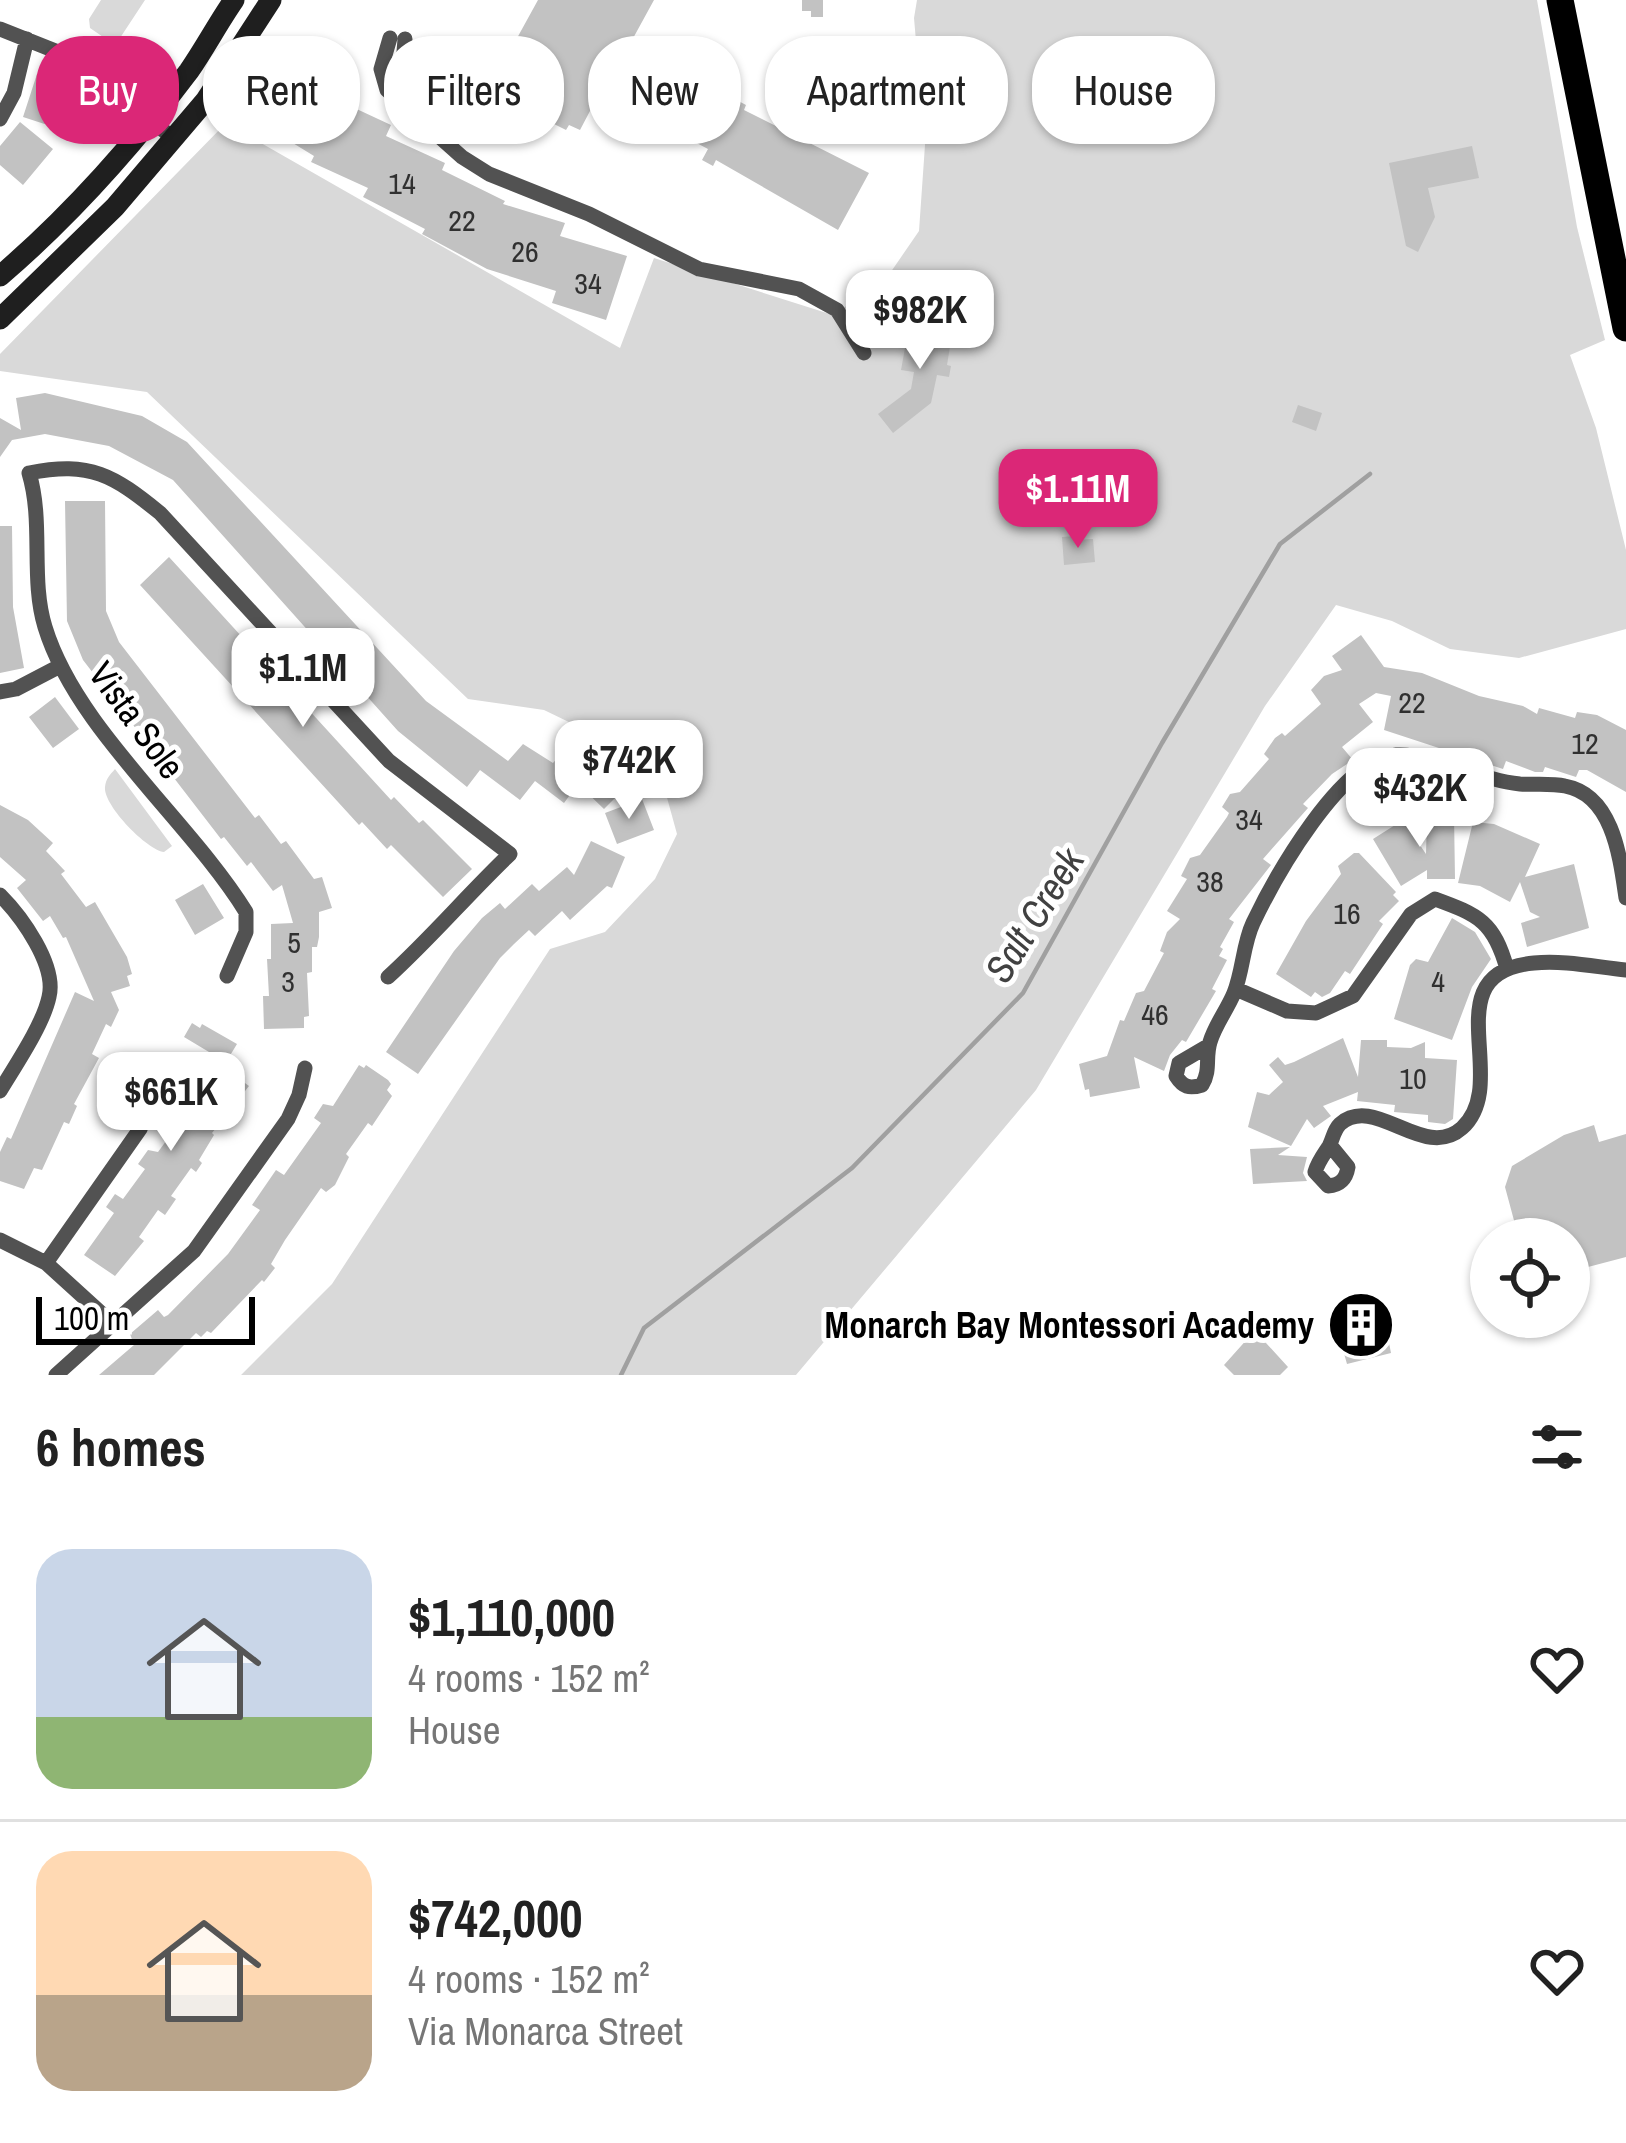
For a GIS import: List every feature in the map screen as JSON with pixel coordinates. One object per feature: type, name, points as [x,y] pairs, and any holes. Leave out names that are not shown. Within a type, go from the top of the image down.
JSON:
[{"type":"highway","points":[[1559,0],[1626,328]]},
{"type":"main road","points":[[179,82],[234,0]]},
{"type":"main road","points":[[179,130],[206,100],[271,0]]},
{"type":"main road","points":[[0,276],[29,251],[126,144]]},
{"type":"main road","points":[[0,319],[83,243],[167,144]]},
{"type":"street","points":[[0,29],[36,43]]},
{"type":"street","points":[[0,119],[14,93],[27,39]]},
{"type":"street","points":[[448,144],[489,174],[606,222],[699,269],[799,289],[837,310],[864,353]]},
{"type":"street","name":"Vista Sole","points":[[227,976],[246,932],[246,912],[91,713],[60,666],[43,624],[38,508],[29,472],[66,466],[97,472],[127,486],[160,513],[388,761],[510,854],[388,977]]},
{"type":"street","points":[[0,692],[16,689],[60,666]]},
{"type":"street","points":[[1208,1046],[1236,989],[1251,926],[1314,819],[1346,781],[1369,763],[1395,755],[1432,760],[1488,781],[1565,786],[1586,794],[1599,804],[1606,819],[1626,898]]},
{"type":"street","points":[[0,895],[50,977],[49,998],[0,1091]]},
{"type":"street","points":[[1236,989],[1287,1011],[1316,1013],[1353,996],[1411,914],[1435,899],[1473,913],[1498,936],[1507,969]]},
{"type":"street","points":[[1330,1145],[1336,1127],[1363,1114],[1426,1137],[1450,1136],[1462,1128],[1478,1101],[1481,997],[1489,981],[1507,969],[1554,962],[1626,970]]},
{"type":"street","points":[[56,1375],[170,1276],[215,1224],[288,1119],[305,1068]]},
{"type":"street","points":[[46,1263],[140,1129],[158,1082]]},
{"type":"street","points":[[0,1240],[46,1263],[112,1323]]},
{"type":"shaded area","points":[[101,0],[145,0],[121,36],[102,36],[90,28],[89,19]]},
{"type":"shaded area","points":[[917,0],[1537,0],[1577,227],[1605,340],[1570,355],[1596,428],[1626,550],[1626,629],[1519,658],[1450,649],[1392,621],[1336,605],[1265,706],[1036,1090],[796,1375],[241,1375],[332,1284],[550,949],[605,932],[655,879],[677,834],[658,765],[544,710],[468,699],[147,392],[0,371],[0,354],[205,144],[263,144],[620,348],[654,258],[833,315],[886,279],[919,231],[925,144],[1008,144],[1008,36],[916,36]]},
{"type":"shaded area","points":[[115,769],[172,846],[164,852],[137,835],[111,804],[105,787]]},
{"type":"building","points":[[538,0],[654,0],[634,36],[588,36],[588,115],[580,130],[569,125],[564,129],[564,36],[518,36]]},
{"type":"building","points":[[802,0],[823,0],[823,17],[802,11]]},
{"type":"building","points":[[36,77],[36,121],[23,117]]},
{"type":"building","points":[[741,102],[746,105],[744,110],[765,121],[765,144],[811,144],[869,173],[838,230],[716,160],[713,166],[702,160],[708,149],[699,144],[741,144]]},
{"type":"building","points":[[360,111],[384,122],[384,144],[403,144],[445,163],[442,170],[505,201],[503,204],[565,223],[560,236],[627,256],[606,320],[552,303],[556,291],[487,269],[422,234],[425,229],[363,197],[368,188],[311,162],[314,156],[294,144],[360,144]]},
{"type":"building","points":[[20,122],[36,135],[36,144],[53,149],[23,185],[0,165],[0,146]]},
{"type":"building","points":[[1472,146],[1479,178],[1428,188],[1435,217],[1418,252],[1406,246],[1389,163]]},
{"type":"building","points":[[918,318],[936,321],[934,331],[952,334],[949,377],[937,375],[931,403],[893,433],[878,414],[911,389],[914,372],[901,370],[909,326],[916,328]]},
{"type":"building","points":[[45,393],[142,416],[187,442],[426,701],[508,761],[523,744],[553,763],[566,748],[596,770],[609,757],[636,777],[604,809],[578,784],[564,803],[535,781],[520,800],[480,770],[467,787],[398,731],[173,480],[109,446],[45,434],[12,440],[0,457],[0,418],[21,430],[16,398]]},
{"type":"building","points":[[1298,405],[1322,413],[1316,431],[1292,422]]},
{"type":"building","points":[[65,501],[105,501],[106,611],[119,642],[255,818],[259,815],[281,844],[286,841],[314,879],[322,877],[332,908],[319,912],[319,937],[317,947],[312,947],[312,972],[307,973],[309,1016],[304,1017],[304,1028],[264,1029],[271,924],[293,923],[282,885],[273,891],[251,862],[247,866],[221,839],[83,660],[67,621]]},
{"type":"building","points":[[0,526],[12,526],[13,607],[24,668],[0,673]]},
{"type":"building","points":[[1074,536],[1074,540],[1093,539],[1095,562],[1064,565],[1062,537]]},
{"type":"building","points":[[169,557],[391,800],[394,797],[419,823],[423,820],[472,869],[443,897],[391,845],[387,849],[362,822],[359,825],[140,585]]},
{"type":"building","points":[[1361,635],[1384,667],[1422,673],[1537,714],[1539,708],[1575,718],[1577,712],[1597,715],[1626,730],[1626,792],[1587,770],[1579,770],[1576,777],[1545,767],[1535,772],[1506,761],[1503,769],[1384,730],[1391,696],[1376,693],[1359,704],[1373,722],[1342,747],[1353,760],[1303,804],[1308,808],[1263,859],[1271,865],[1229,919],[1234,922],[1219,956],[1227,960],[1212,989],[1216,991],[1186,1042],[1182,1040],[1170,1055],[1164,1071],[1134,1057],[1140,1088],[1090,1097],[1079,1064],[1107,1056],[1120,1020],[1124,1021],[1136,993],[1144,991],[1164,953],[1160,951],[1167,932],[1180,919],[1167,911],[1187,879],[1181,876],[1190,858],[1200,855],[1227,817],[1222,807],[1230,794],[1240,792],[1269,759],[1264,754],[1275,738],[1285,736],[1321,704],[1311,690],[1324,676],[1342,670],[1332,656]]},
{"type":"building","points":[[55,697],[79,729],[53,748],[29,717]]},
{"type":"building","points":[[642,799],[654,830],[617,844],[605,813]]},
{"type":"building","points":[[0,805],[28,820],[53,843],[46,851],[65,871],[61,874],[86,907],[95,902],[132,974],[127,976],[130,986],[111,992],[119,1010],[111,1027],[106,1024],[92,1054],[99,1058],[74,1104],[69,1124],[64,1122],[42,1170],[34,1168],[24,1189],[0,1181],[0,1152],[7,1137],[11,1139],[75,992],[94,1001],[66,937],[50,916],[43,921],[17,888],[26,880],[0,857]]},
{"type":"building","points":[[1454,815],[1455,879],[1427,879],[1427,870],[1401,886],[1373,839],[1403,820],[1426,854],[1427,817]]},
{"type":"building","points":[[1473,822],[1494,824],[1540,844],[1525,877],[1574,864],[1589,928],[1527,947],[1521,923],[1540,917],[1530,912],[1520,882],[1510,902],[1480,886],[1458,883]]},
{"type":"building","points":[[591,841],[625,857],[612,888],[607,886],[570,920],[562,911],[535,936],[529,930],[514,944],[418,1074],[386,1052],[482,918],[500,903],[505,909],[532,884],[539,891],[567,867],[574,875]]},
{"type":"building","points":[[1354,853],[1396,892],[1393,895],[1399,901],[1379,921],[1383,924],[1350,974],[1345,971],[1330,993],[1322,997],[1315,992],[1311,997],[1276,974],[1306,921],[1341,874],[1338,866]]},
{"type":"building","points":[[203,884],[224,918],[195,935],[175,900]]},
{"type":"building","points":[[1452,918],[1475,932],[1491,959],[1472,987],[1452,1040],[1394,1019],[1410,965],[1416,959],[1428,962]]},
{"type":"building","points":[[192,1023],[237,1044],[223,1067],[249,1086],[212,1133],[196,1172],[191,1168],[171,1196],[176,1199],[165,1215],[158,1210],[139,1237],[144,1241],[115,1276],[84,1255],[114,1213],[106,1207],[115,1194],[123,1199],[145,1169],[138,1164],[148,1150],[158,1152],[177,1126],[169,1121],[214,1055],[184,1037]]},
{"type":"building","points":[[1343,1038],[1358,1077],[1361,1040],[1387,1040],[1387,1047],[1411,1048],[1425,1042],[1425,1058],[1457,1060],[1453,1119],[1445,1124],[1428,1122],[1428,1115],[1394,1112],[1395,1105],[1357,1101],[1358,1092],[1323,1106],[1331,1116],[1314,1128],[1307,1119],[1291,1146],[1248,1127],[1257,1092],[1269,1095],[1283,1082],[1269,1065],[1278,1057],[1285,1065],[1294,1062]]},
{"type":"building","points":[[359,1065],[388,1080],[392,1096],[346,1154],[349,1157],[335,1185],[326,1192],[321,1188],[285,1240],[264,1282],[211,1333],[201,1337],[196,1333],[154,1375],[99,1375],[134,1345],[130,1334],[158,1310],[168,1315],[228,1254],[260,1210],[252,1205],[276,1170],[284,1175],[321,1123],[314,1118],[323,1104],[333,1106]]},
{"type":"building","points":[[1594,1125],[1599,1142],[1626,1134],[1626,1257],[1590,1266],[1590,1218],[1513,1218],[1505,1187],[1512,1166],[1564,1135]]},
{"type":"building","points":[[1290,1147],[1278,1155],[1307,1157],[1303,1173],[1307,1181],[1253,1184],[1250,1149]]},
{"type":"building","name":"Monarch Bay Montessori Academy","points":[[1376,1299],[1391,1353],[1347,1364],[1332,1311]]},
{"type":"building","points":[[1258,1327],[1288,1367],[1280,1375],[1234,1375],[1224,1365]]},
{"type":"waterway","name":"Salt Creek","points":[[621,1375],[644,1328],[852,1168],[1023,993],[1280,544],[1370,474]]},
{"type":"place","name":"Monarch Bay Montessori Academy","points":[[1361,1325]]}]
